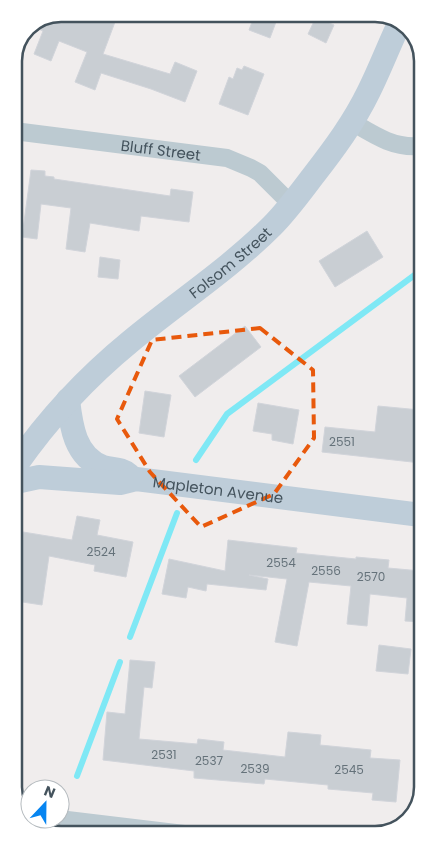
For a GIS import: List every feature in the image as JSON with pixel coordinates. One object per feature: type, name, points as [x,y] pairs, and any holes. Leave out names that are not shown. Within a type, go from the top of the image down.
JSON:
[{"type":"main road","name":"Folsom Street","points":[[22,451],[57,411],[131,341],[226,268],[272,226],[337,145],[352,122],[396,30]]},
{"type":"main road","points":[[68,400],[71,426],[79,447],[85,456],[103,467],[122,469],[136,479]]},
{"type":"main road","name":"Mapleton Avenue","points":[[22,481],[39,477],[120,483],[136,479],[413,514]]},
{"type":"street","points":[[352,122],[392,144],[413,146]]},
{"type":"street","name":"Bluff Street","points":[[23,132],[227,158],[260,173],[291,204]]},
{"type":"street","points":[[70,820],[117,826]]},
{"type":"highlighted area","points":[[260,328],[313,370],[314,438],[274,494],[201,527],[150,472],[117,419],[152,340]]},
{"type":"building","points":[[62,22],[115,22],[103,54],[170,74],[175,62],[197,71],[185,102],[101,73],[95,90],[75,82],[87,52],[59,41],[51,61],[34,54],[43,31],[40,30],[54,23]]},
{"type":"building","points":[[252,23],[276,23],[270,38],[249,30]]},
{"type":"building","points":[[313,23],[329,23],[334,25],[326,43],[308,34]]},
{"type":"building","points":[[244,66],[264,74],[248,115],[219,104],[229,77],[233,79],[237,68],[242,70]]},
{"type":"building","points":[[31,170],[45,171],[45,176],[54,177],[54,179],[170,196],[171,189],[193,192],[189,222],[141,216],[139,231],[90,223],[85,252],[66,249],[71,208],[41,204],[37,239],[23,237]]},
{"type":"building","points":[[367,231],[383,257],[335,287],[319,261]]},
{"type":"building","points":[[100,257],[120,260],[118,279],[98,277]]},
{"type":"building","points":[[245,326],[261,347],[195,397],[179,376]]},
{"type":"building","points":[[145,391],[171,395],[164,437],[139,433]]},
{"type":"building","points":[[258,403],[299,410],[293,444],[272,440],[272,434],[253,431]]},
{"type":"building","points":[[378,406],[413,409],[413,462],[322,452],[325,427],[375,432]]},
{"type":"building","points":[[77,516],[100,520],[97,535],[133,542],[126,577],[94,571],[95,565],[49,556],[42,605],[22,602],[23,532],[72,540]]},
{"type":"building","points":[[228,540],[297,548],[296,553],[389,560],[388,568],[413,570],[413,622],[405,621],[407,598],[370,594],[367,626],[347,624],[351,586],[309,582],[297,646],[275,642],[287,579],[249,575],[268,579],[266,590],[207,584],[206,591],[188,587],[186,598],[162,594],[169,559],[225,571]]},
{"type":"building","points":[[379,645],[411,649],[408,674],[376,671]]},
{"type":"building","points":[[130,660],[155,662],[152,688],[144,687],[139,739],[197,744],[198,739],[224,742],[223,750],[285,757],[288,732],[321,735],[320,745],[371,750],[370,758],[400,760],[396,802],[372,800],[373,793],[328,789],[328,785],[265,779],[264,784],[194,778],[194,771],[103,760],[107,712],[125,714]]},
{"type":"waterway","points":[[196,460],[227,414],[413,276]]},
{"type":"waterway","points":[[130,637],[177,513]]},
{"type":"waterway","points":[[77,776],[120,662]]}]
